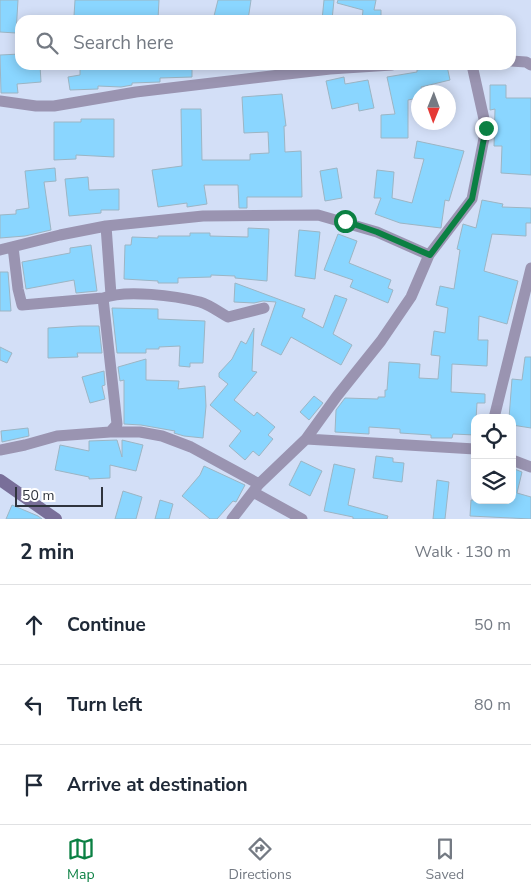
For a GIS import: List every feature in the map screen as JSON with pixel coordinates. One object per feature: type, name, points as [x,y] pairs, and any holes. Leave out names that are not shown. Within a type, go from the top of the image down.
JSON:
[{"type":"street","points":[[516,61],[526,62],[531,65]]},
{"type":"street","points":[[0,101],[36,106],[54,106],[136,92],[322,70]]},
{"type":"street","points":[[232,519],[256,488],[306,439],[337,396],[381,341],[411,297],[430,255],[472,199],[486,128],[473,70]]},
{"type":"street","points":[[0,250],[106,226],[203,216],[318,215],[377,232],[430,255]]},
{"type":"street","points":[[106,226],[107,296],[117,424],[110,432]]},
{"type":"street","points":[[13,247],[22,306],[138,294],[173,297],[202,303],[228,317],[264,308]]},
{"type":"street","points":[[495,414],[527,302],[531,268]]},
{"type":"street","points":[[0,450],[57,436],[110,432],[140,432],[162,436],[208,456],[302,519]]},
{"type":"street","points":[[306,439],[471,449]]},
{"type":"street","points":[[516,461],[531,467]]},
{"type":"street","points":[[0,480],[56,519]]},
{"type":"building","points":[[0,0],[18,0],[17,15],[15,15],[15,33],[0,32]]},
{"type":"building","points":[[75,0],[159,0],[158,15],[74,15]]},
{"type":"building","points":[[218,0],[251,0],[249,15],[214,15]]},
{"type":"building","points":[[324,0],[334,0],[332,15],[322,15]]},
{"type":"building","points":[[338,0],[376,0],[374,10],[381,10],[381,15],[362,15],[363,10],[337,3]]},
{"type":"building","points":[[15,54],[15,70],[40,70],[41,82],[17,84],[18,93],[1,93],[0,55]]},
{"type":"building","points":[[80,70],[192,70],[192,77],[160,78],[160,82],[132,83],[132,85],[121,87],[98,86],[98,89],[70,90],[68,77],[80,75]]},
{"type":"building","points":[[417,70],[448,70],[450,80],[429,85],[411,85],[411,99],[408,100],[408,138],[381,138],[381,115],[395,114],[387,77],[417,72]]},
{"type":"building","points":[[344,77],[345,84],[368,80],[374,108],[359,111],[358,103],[332,109],[326,81]]},
{"type":"building","points":[[490,85],[506,85],[506,98],[531,98],[531,175],[501,173],[502,146],[494,146],[495,109],[490,110]]},
{"type":"building","points":[[282,94],[286,126],[284,126],[285,152],[301,151],[302,197],[247,197],[247,208],[239,208],[238,185],[204,185],[207,204],[187,207],[187,203],[158,207],[152,170],[182,166],[181,109],[201,109],[202,160],[250,160],[250,154],[269,153],[268,132],[244,133],[242,97]]},
{"type":"building","points":[[81,119],[114,119],[114,157],[76,155],[76,159],[54,160],[54,122],[81,122]]},
{"type":"building","points":[[417,141],[464,151],[449,201],[445,200],[441,228],[400,223],[375,214],[381,198],[374,198],[377,170],[394,172],[392,198],[412,203],[424,159],[414,158]]},
{"type":"building","points":[[55,168],[56,181],[44,182],[51,230],[25,236],[0,238],[0,215],[16,214],[16,210],[29,208],[25,171]]},
{"type":"building","points":[[337,168],[342,198],[325,201],[320,171]]},
{"type":"building","points":[[88,177],[89,190],[119,189],[119,210],[101,210],[101,213],[69,216],[65,179]]},
{"type":"building","points":[[482,200],[503,204],[502,207],[531,208],[531,223],[526,223],[526,236],[492,234],[484,271],[518,281],[507,324],[479,316],[478,340],[488,340],[487,366],[452,364],[451,392],[485,394],[485,403],[477,403],[476,414],[471,414],[471,435],[453,434],[452,438],[431,438],[431,435],[400,433],[400,429],[369,427],[369,434],[335,432],[336,410],[345,398],[378,399],[378,397],[385,397],[389,362],[420,364],[419,378],[438,379],[440,356],[431,355],[434,331],[445,333],[448,308],[436,305],[440,286],[454,289],[460,250],[457,249],[463,224],[476,228]]},
{"type":"building","points":[[248,228],[269,229],[267,281],[235,278],[235,276],[211,275],[211,277],[178,278],[178,283],[124,279],[125,245],[131,245],[132,237],[158,238],[158,236],[190,236],[190,233],[210,233],[210,236],[248,237]]},
{"type":"building","points":[[299,230],[320,232],[315,279],[295,276]]},
{"type":"building","points":[[338,234],[357,241],[349,263],[391,280],[388,288],[393,290],[388,303],[350,287],[353,280],[324,270]]},
{"type":"building","points":[[91,245],[97,291],[76,293],[74,280],[26,289],[22,262],[70,253],[70,248]]},
{"type":"building","points":[[0,272],[8,272],[11,311],[0,311]]},
{"type":"building","points":[[235,283],[305,309],[302,317],[323,328],[335,295],[347,299],[333,334],[352,345],[341,365],[291,337],[281,355],[261,345],[276,302],[234,302]]},
{"type":"building","points":[[112,308],[158,309],[158,319],[205,321],[203,363],[190,363],[190,367],[179,366],[180,346],[146,349],[146,353],[117,353]]},
{"type":"building","points":[[99,326],[102,353],[77,353],[78,357],[48,358],[48,328]]},
{"type":"building","points":[[254,328],[252,371],[257,372],[234,400],[254,416],[257,412],[275,427],[268,435],[273,439],[259,456],[253,451],[245,460],[229,446],[241,431],[210,405],[228,384],[219,377],[219,373],[232,359],[241,341],[246,344]]},
{"type":"building","points":[[0,347],[12,353],[7,363],[0,360]]},
{"type":"building","points":[[525,357],[531,357],[531,428],[516,426],[516,414],[509,414],[512,379],[522,380]]},
{"type":"building","points":[[146,359],[146,380],[179,381],[178,389],[205,386],[206,406],[203,438],[184,436],[174,433],[175,431],[124,424],[124,380],[120,381],[118,367]]},
{"type":"building","points":[[104,371],[105,385],[102,386],[105,399],[90,403],[82,377]]},
{"type":"building","points":[[314,396],[323,403],[309,420],[300,412]]},
{"type":"building","points":[[28,428],[29,436],[2,442],[1,431]]},
{"type":"building","points":[[117,440],[122,457],[122,440],[143,445],[136,471],[110,465],[110,478],[89,479],[89,477],[55,470],[60,445],[89,451],[89,441]]},
{"type":"building","points":[[376,456],[393,458],[393,462],[404,463],[402,482],[373,478]]},
{"type":"building","points":[[301,461],[322,471],[310,496],[289,485]]},
{"type":"building","points":[[334,464],[355,469],[348,505],[388,516],[387,519],[353,519],[353,517],[324,511]]},
{"type":"building","points":[[204,466],[245,485],[236,502],[233,501],[217,519],[210,519],[182,496],[200,475]]},
{"type":"building","points":[[516,470],[522,472],[517,493],[531,497],[531,519],[470,516],[471,500],[471,504],[516,504]]},
{"type":"building","points":[[437,480],[449,482],[445,519],[433,519]]},
{"type":"building","points":[[123,491],[142,497],[136,519],[115,519]]},
{"type":"building","points":[[160,500],[173,504],[169,519],[155,519]]},
{"type":"building","points":[[12,505],[38,516],[42,519],[6,519]]},
{"type":"route","points":[[345,221],[377,232],[430,255],[472,199],[486,128]]}]
